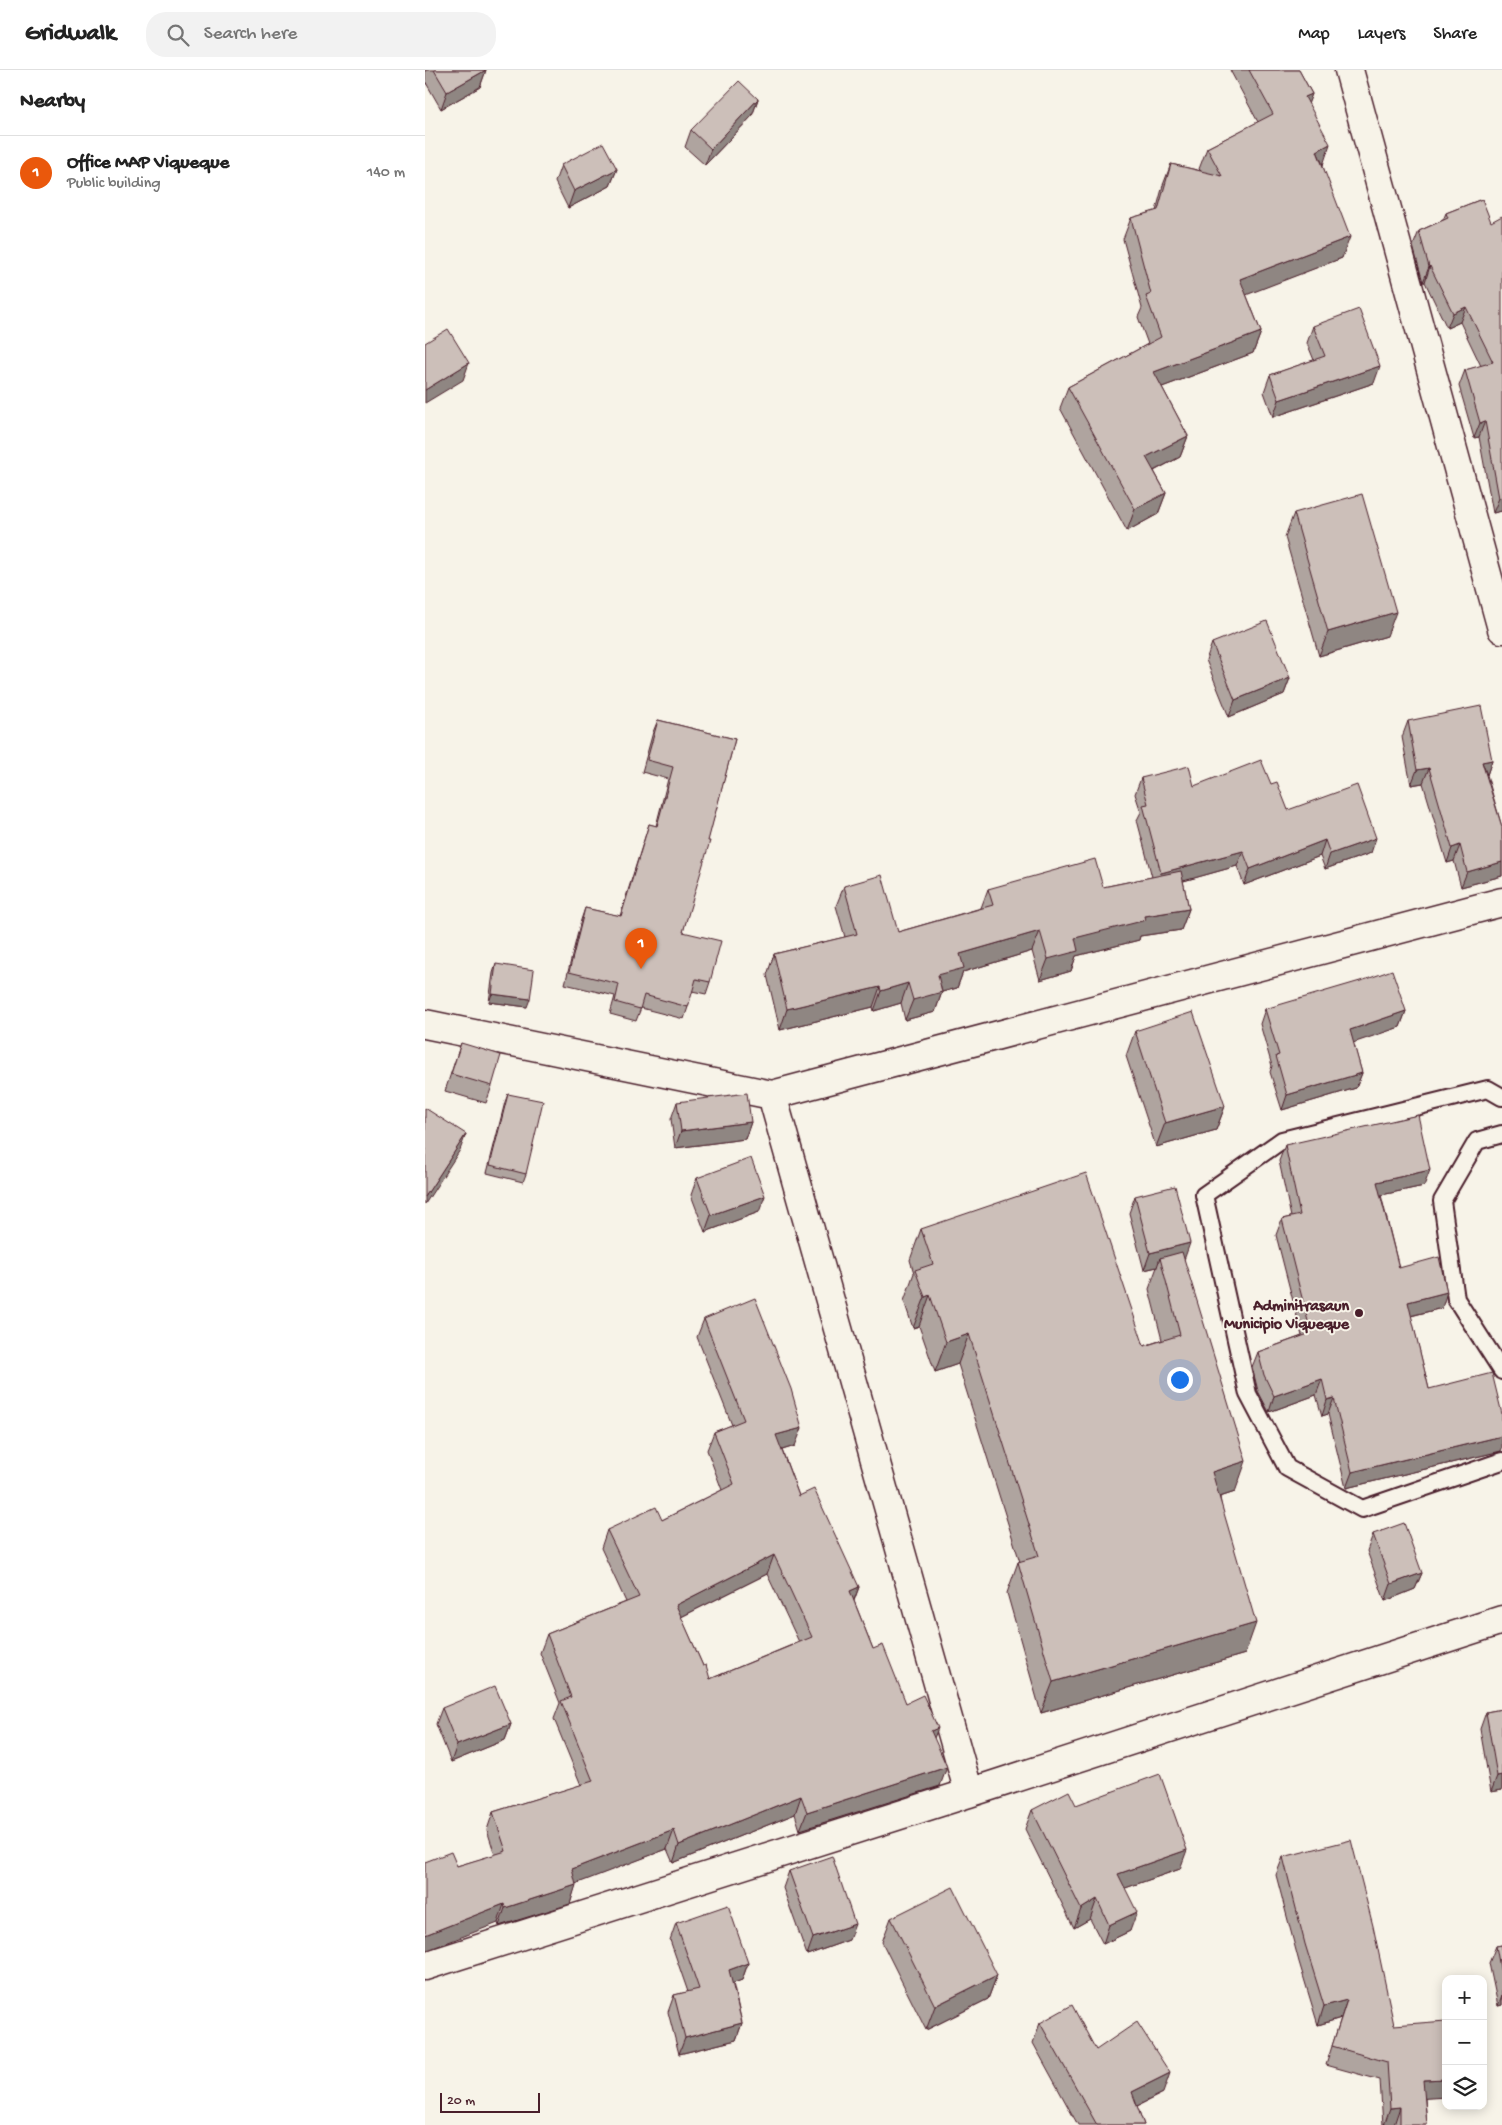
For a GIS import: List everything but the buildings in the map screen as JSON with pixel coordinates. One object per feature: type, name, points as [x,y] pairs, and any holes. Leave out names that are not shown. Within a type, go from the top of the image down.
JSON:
[{"type":"street","points":[[1349,70],[1502,628]]},
{"type":"street","points":[[425,1024],[772,1095],[1502,902]]},
{"type":"street","points":[[772,1095],[969,1793]]},
{"type":"street","points":[[425,1966],[969,1793],[1502,1620]]},
{"type":"lane","points":[[1502,1096],[1488,1089],[1282,1140],[1204,1195],[1248,1394],[1287,1468],[1362,1509],[1502,1461]]},
{"type":"lane","points":[[1502,1134],[1477,1141],[1442,1201],[1456,1299],[1502,1371]]},
{"type":"place","name":"Office MAP Viqueque","points":[[641,969]]},
{"type":"place","name":"Adminitrasaun Municipio Viqueque","points":[[1359,1313]]}]
